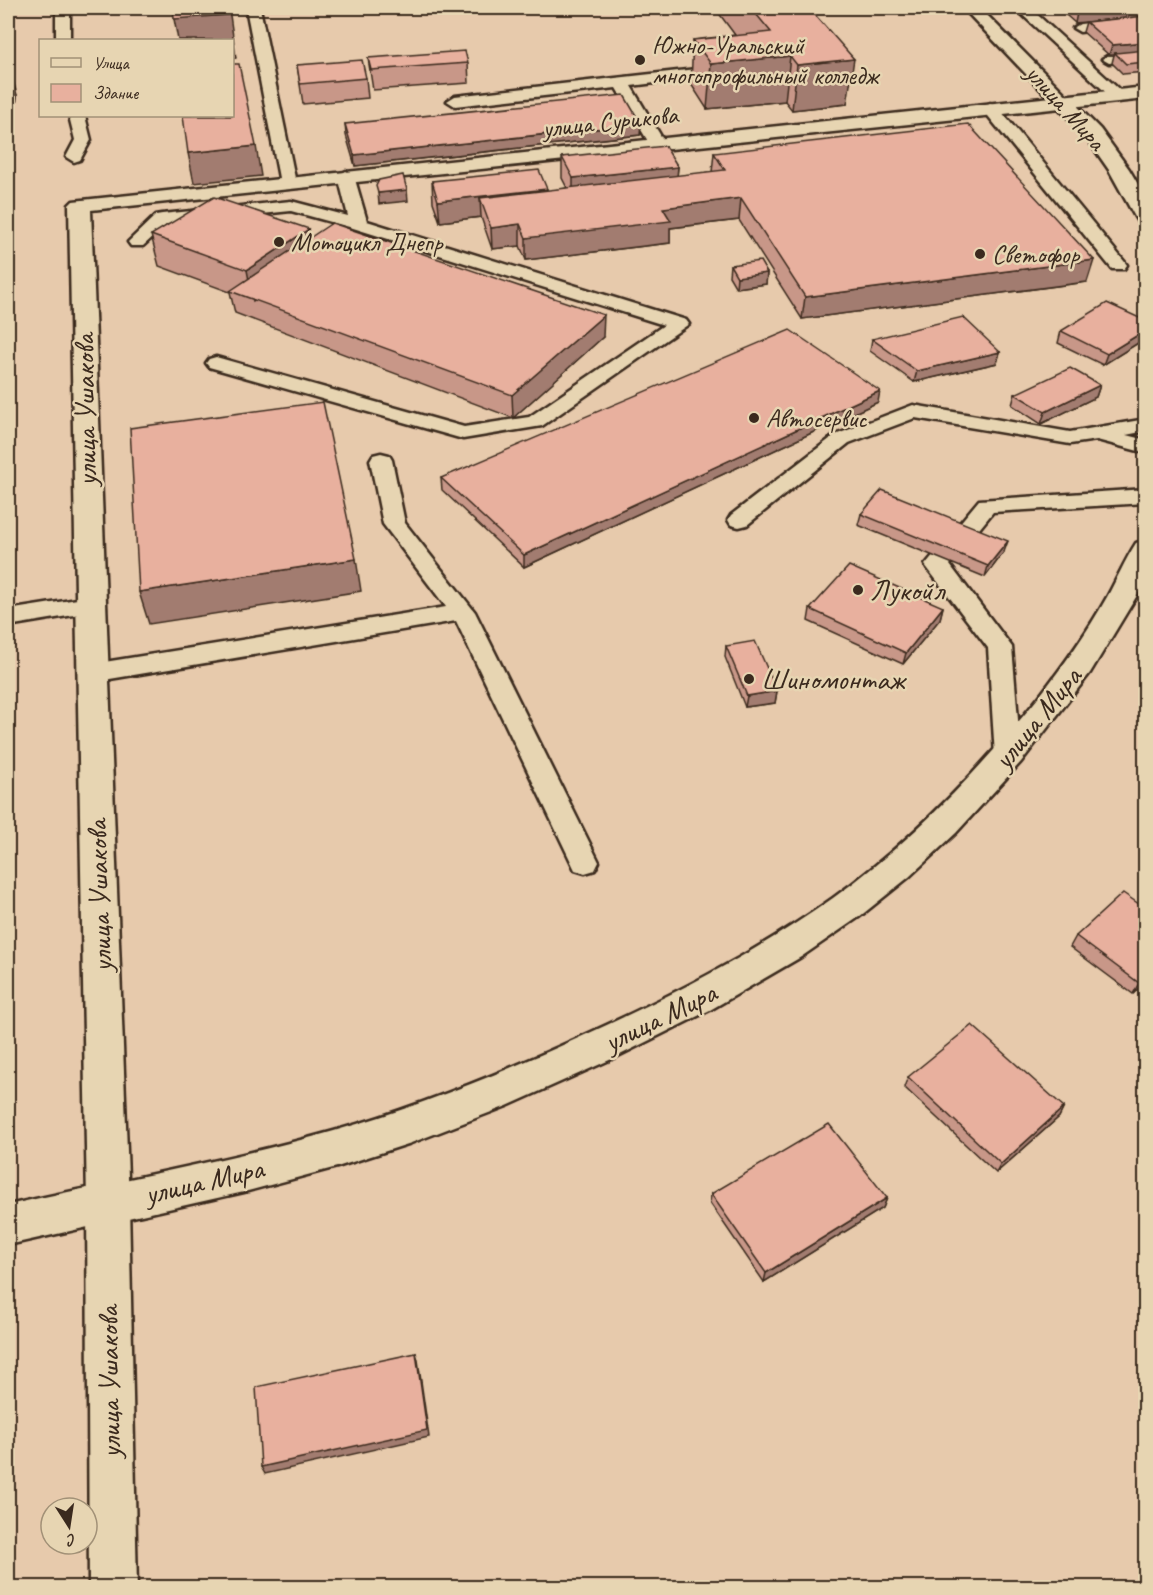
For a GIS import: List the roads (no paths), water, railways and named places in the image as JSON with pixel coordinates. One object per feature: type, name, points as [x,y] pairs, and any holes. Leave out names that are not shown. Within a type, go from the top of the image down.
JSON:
[{"type":"street","name":"улица Мира","points":[[971,8],[1064,100],[1107,151],[1146,217]]},
{"type":"street","name":"улица Сурикова","points":[[80,205],[1146,93]]},
{"type":"street","name":"улица Ушакова","points":[[80,205],[108,1203],[113,1587]]},
{"type":"street","name":"улица Мира","points":[[8,1225],[213,1180],[384,1134],[471,1102],[553,1068],[688,1004],[777,954],[847,907],[909,856],[962,806],[1008,756],[1082,663],[1141,570]]},
{"type":"lane","points":[[63,8],[63,39]]},
{"type":"lane","points":[[253,8],[288,183]]},
{"type":"lane","points":[[1022,8],[1118,96]]},
{"type":"lane","points":[[1080,27],[1146,21]]},
{"type":"lane","points":[[1108,59],[1146,56]]},
{"type":"lane","points":[[455,101],[723,71]]},
{"type":"lane","points":[[622,84],[657,143]]},
{"type":"lane","points":[[990,108],[1118,265]]},
{"type":"lane","points":[[74,156],[83,140],[77,117]]},
{"type":"lane","points":[[346,176],[359,224]]},
{"type":"lane","points":[[137,242],[162,219],[291,206],[359,224],[679,324],[535,422],[463,433],[216,363]]},
{"type":"lane","points":[[739,520],[842,439],[913,411],[1070,438],[1146,425]]},
{"type":"lane","points":[[1097,434],[1146,447]]},
{"type":"lane","points":[[381,460],[394,524],[463,612],[585,862]]},
{"type":"lane","points":[[1008,756],[1000,647],[937,565],[987,506],[1146,496]]},
{"type":"lane","points":[[8,618],[90,606]]},
{"type":"lane","points":[[92,673],[463,612]]},
{"type":"place","name":"Южно-Уральский многопрофильный колледж","points":[[640,60]]},
{"type":"place","name":"Мотоцикл Днепр","points":[[279,242]]},
{"type":"place","name":"Светофор","points":[[980,254]]},
{"type":"place","name":"Автосервис","points":[[754,418]]},
{"type":"place","name":"Лукойл","points":[[858,590]]},
{"type":"place","name":"Шиномонтаж","points":[[749,679]]}]
